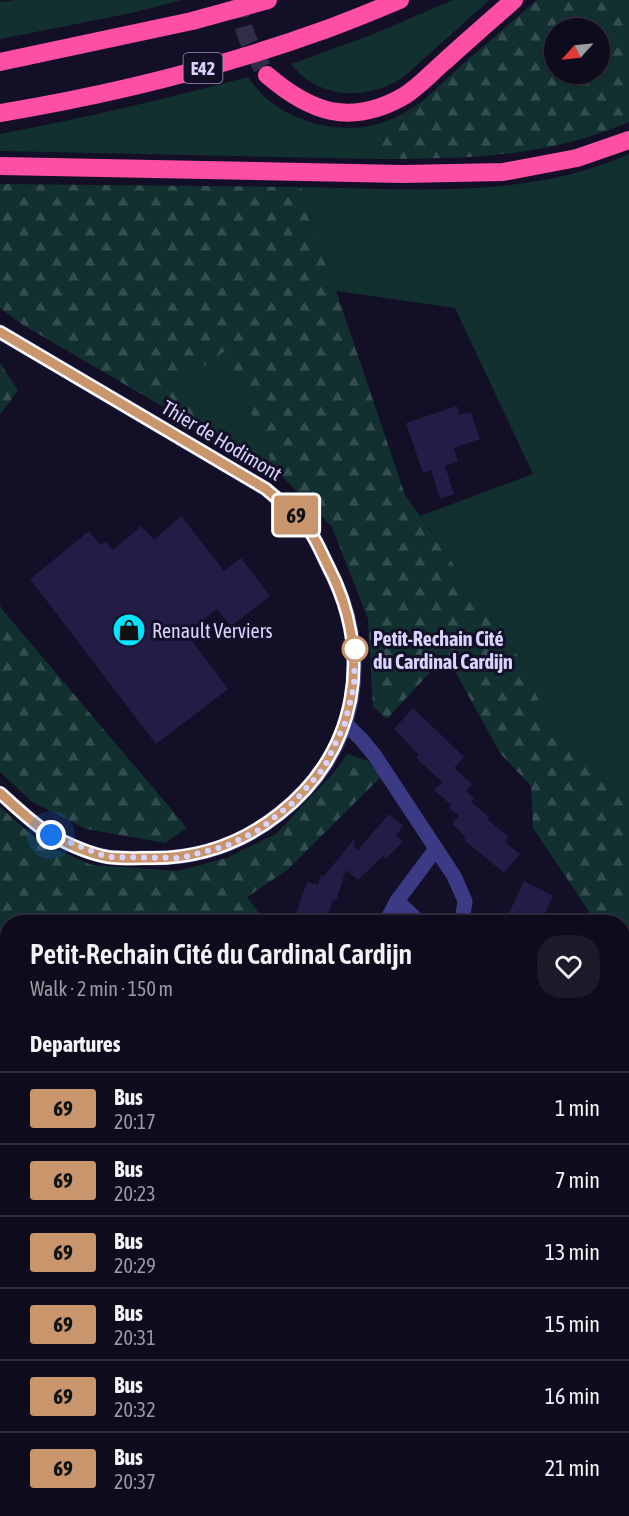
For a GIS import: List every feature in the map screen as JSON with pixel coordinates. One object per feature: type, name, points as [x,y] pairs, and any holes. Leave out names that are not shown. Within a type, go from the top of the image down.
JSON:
[{"type":"highway","name":"E42","points":[[0,62],[181,24],[268,0]]},
{"type":"highway","name":"E42","points":[[0,113],[118,89],[203,68],[323,31],[400,0]]},
{"type":"highway","points":[[267,75],[288,93],[317,107],[334,112],[359,113],[377,108],[405,96],[514,0]]},
{"type":"highway","points":[[0,166],[403,174],[503,172],[577,158],[629,141]]},
{"type":"street","name":"Thier de Hodimont","points":[[0,332],[266,489],[301,519],[334,576],[348,614],[355,649],[354,686],[345,723],[324,768],[295,801],[259,830],[226,846],[180,858],[107,857],[51,835],[0,793]]},
{"type":"street","points":[[345,723],[375,756],[454,876],[465,901],[463,915]]},
{"type":"street","points":[[389,915],[396,901],[435,850]]},
{"type":"street","points":[[396,901],[411,915]]},
{"type":"green space","points":[[15,0],[182,0],[132,13],[0,39],[0,2]]},
{"type":"green space","points":[[453,0],[489,0],[406,75],[385,87],[356,93],[327,90],[314,84],[291,64],[371,35]]},
{"type":"green space","points":[[537,0],[629,0],[629,122],[567,143],[535,150],[473,157],[375,159],[386,135]]},
{"type":"green space","points":[[248,77],[263,96],[280,108],[312,123],[330,126],[365,127],[382,123],[422,101],[386,135],[375,159],[0,151],[0,134],[124,108]]},
{"type":"green space","points":[[629,154],[629,806],[542,709],[525,666],[420,516],[533,474],[455,308],[336,291],[301,187],[426,190],[509,185],[550,179],[590,169]]},
{"type":"green space","points":[[0,184],[301,187],[405,495],[525,666],[542,709],[629,806],[629,915],[591,915],[533,828],[531,786],[500,753],[446,655],[387,719],[373,707],[368,619],[332,527],[274,468],[225,351],[180,382],[232,447],[23,325],[0,308]]},
{"type":"green space","points":[[225,350],[274,468],[232,447],[180,382]]},
{"type":"green space","points":[[0,363],[18,390],[0,415]]},
{"type":"green space","points":[[0,604],[187,828],[165,843],[86,829],[31,801],[0,772]]},
{"type":"green space","points":[[347,754],[368,761],[381,777],[286,871],[247,897],[260,915],[0,915],[0,807],[41,843],[92,865],[178,871],[226,858],[276,834],[336,770]]},
{"type":"building","points":[[457,406],[459,415],[471,412],[480,439],[454,448],[458,462],[445,466],[454,494],[440,499],[431,470],[423,473],[406,423]]},
{"type":"building","name":"Renault Verviers","points":[[181,516],[224,571],[241,558],[270,596],[231,626],[217,609],[186,633],[228,689],[156,744],[30,579],[89,531],[100,545],[106,542],[113,550],[141,526],[154,540]]},
{"type":"building","points":[[413,708],[464,757],[454,768],[472,784],[466,791],[474,798],[471,802],[509,837],[505,842],[520,854],[504,873],[464,840],[466,837],[452,824],[459,816],[449,808],[451,805],[434,790],[442,782],[416,758],[419,755],[394,729]]},
{"type":"building","points":[[389,814],[403,826],[396,835],[403,841],[386,859],[383,856],[358,880],[346,870],[336,901],[333,900],[328,915],[295,915],[307,882],[318,885],[321,875],[324,876],[356,837],[354,846],[358,850]]},
{"type":"building","points":[[524,881],[553,896],[544,915],[508,915]]},
{"type":"tunnel","points":[[240,0],[244,30],[267,75]]},
{"type":"bus line","name":"69","points":[[0,332],[266,489],[301,519],[334,576],[348,614],[355,649],[354,686],[345,723],[324,768],[295,801],[259,830],[226,846],[180,858],[107,857],[51,835],[0,793]]},
{"type":"place","name":"Renault Verviers","points":[[129,630]]},
{"type":"place","name":"Petit-Rechain Cité du Cardinal Cardijn","points":[[355,649]]},
{"type":"route","points":[[51,835],[107,857],[180,858],[226,846],[259,830],[295,801],[324,768],[345,723],[354,686],[355,649]]}]
